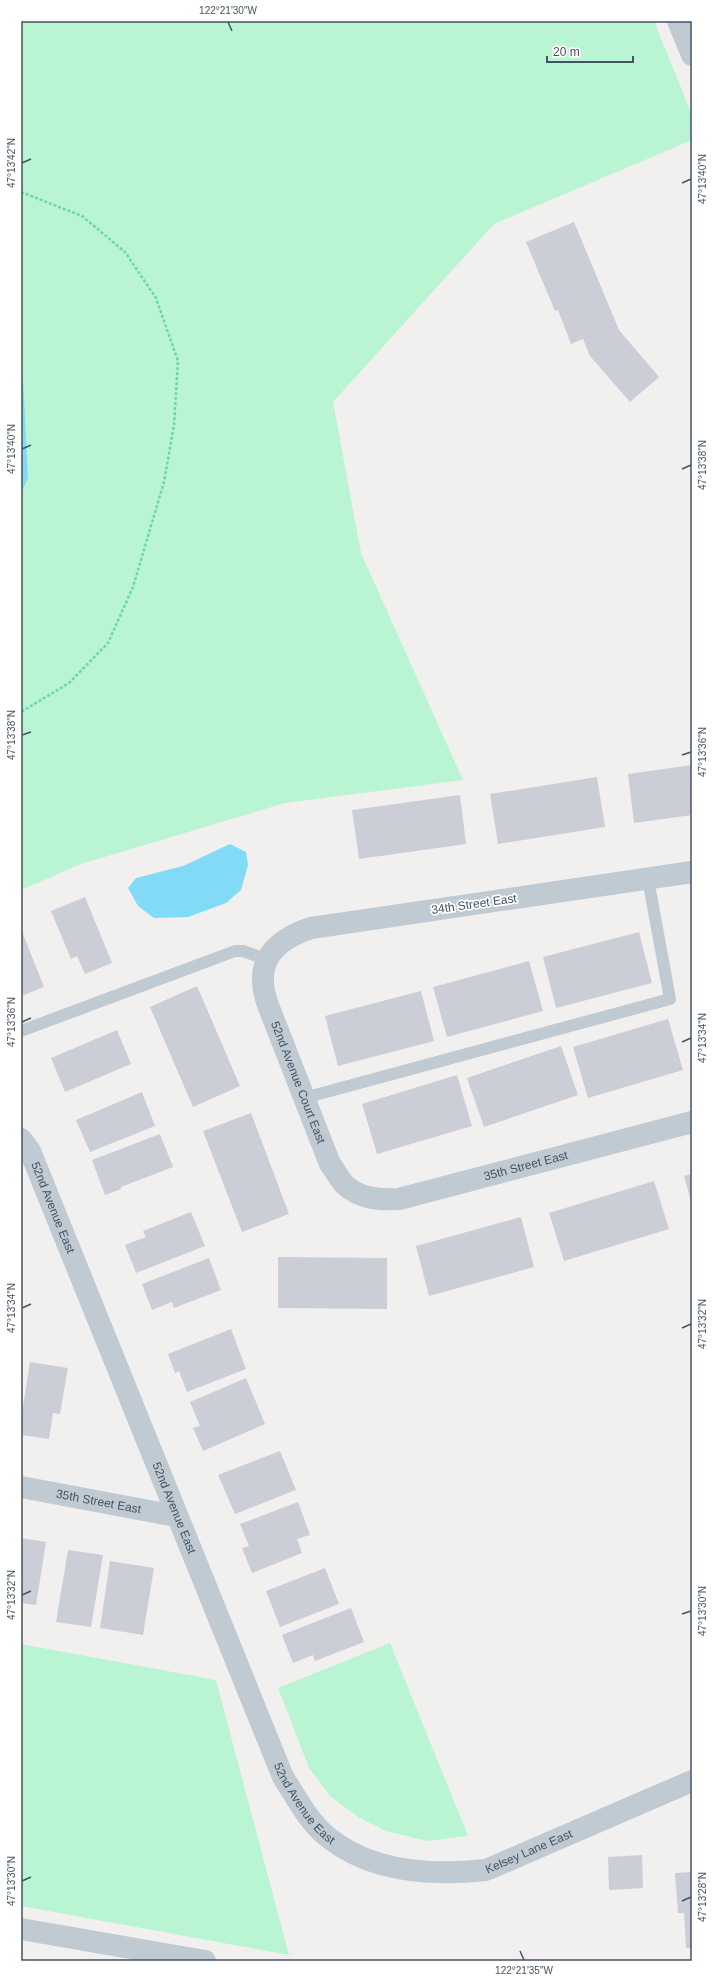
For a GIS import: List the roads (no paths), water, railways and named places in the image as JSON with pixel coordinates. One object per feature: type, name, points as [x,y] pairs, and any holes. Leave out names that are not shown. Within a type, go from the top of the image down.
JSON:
[{"type":"street","points":[[678,21],[692,54]]},
{"type":"street","name":"34th Street East","points":[[268,960],[276,946],[292,934],[311,928],[692,872]]},
{"type":"street","name":"52nd Avenue Court East","points":[[268,960],[262,977],[263,991],[304,1098],[330,1164],[345,1184],[360,1194]]},
{"type":"street","name":"35th Street East","points":[[360,1194],[376,1200],[399,1199],[692,1122]]},
{"type":"street","name":"52nd Avenue East","points":[[21,1139],[30,1151],[176,1516],[283,1777],[306,1812],[328,1838],[358,1856]]},
{"type":"street","name":"35th Street East","points":[[21,1487],[176,1516]]},
{"type":"street","name":"Kelsey Lane East","points":[[358,1856],[389,1868],[423,1872],[454,1874],[486,1870],[692,1781]]},
{"type":"street","points":[[21,1929],[205,1961]]},
{"type":"lane","points":[[304,1098],[670,999],[648,879]]},
{"type":"lane","points":[[21,1032],[235,951],[243,951],[268,960]]},
{"type":"water","points":[[21,376],[23,378],[28,478],[21,493]]},
{"type":"water","points":[[230,844],[246,852],[248,865],[241,890],[226,903],[188,917],[154,918],[138,906],[128,888],[136,878],[183,866]]}]
